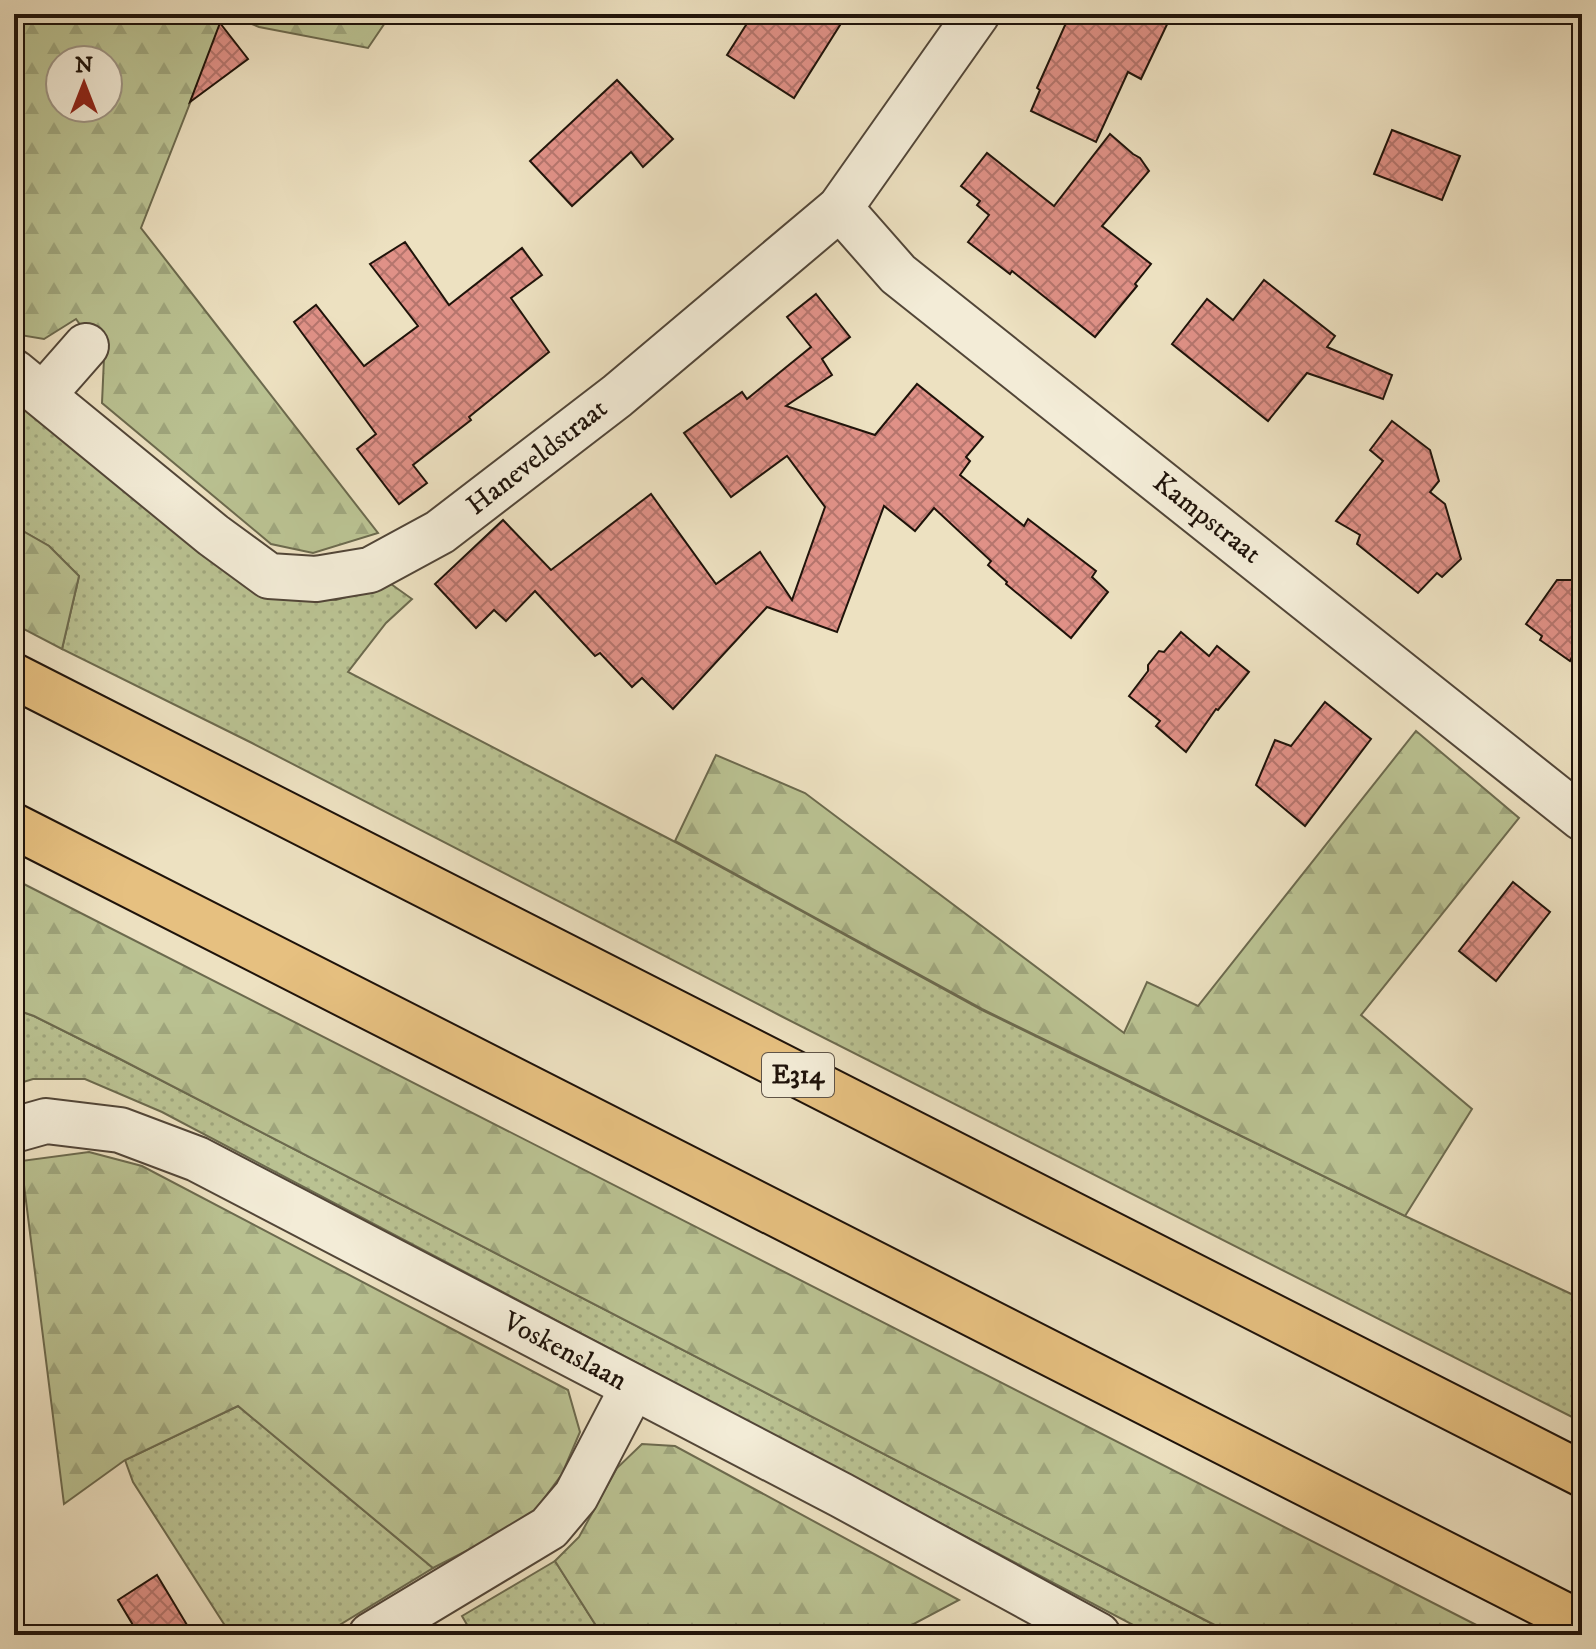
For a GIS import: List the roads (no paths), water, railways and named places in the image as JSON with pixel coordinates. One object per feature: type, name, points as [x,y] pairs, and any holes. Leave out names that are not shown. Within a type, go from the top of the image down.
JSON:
[{"type":"highway","name":"E314","points":[[14,676],[1582,1474]]},
{"type":"highway","points":[[14,826],[1582,1624]]},
{"type":"street","name":"Haneveldstraat","points":[[28,384],[213,535],[269,576],[316,579],[370,570],[440,532],[617,396],[840,208],[977,14]]},
{"type":"street","name":"Kampstraat","points":[[840,208],[898,274],[1582,818]]},
{"type":"street","points":[[28,384],[86,346]]},
{"type":"street","name":"Voskenslaan","points":[[14,1130],[46,1121],[120,1130],[197,1159],[841,1495],[1098,1635]]},
{"type":"street","points":[[371,1635],[549,1528],[576,1496],[633,1387]]}]
